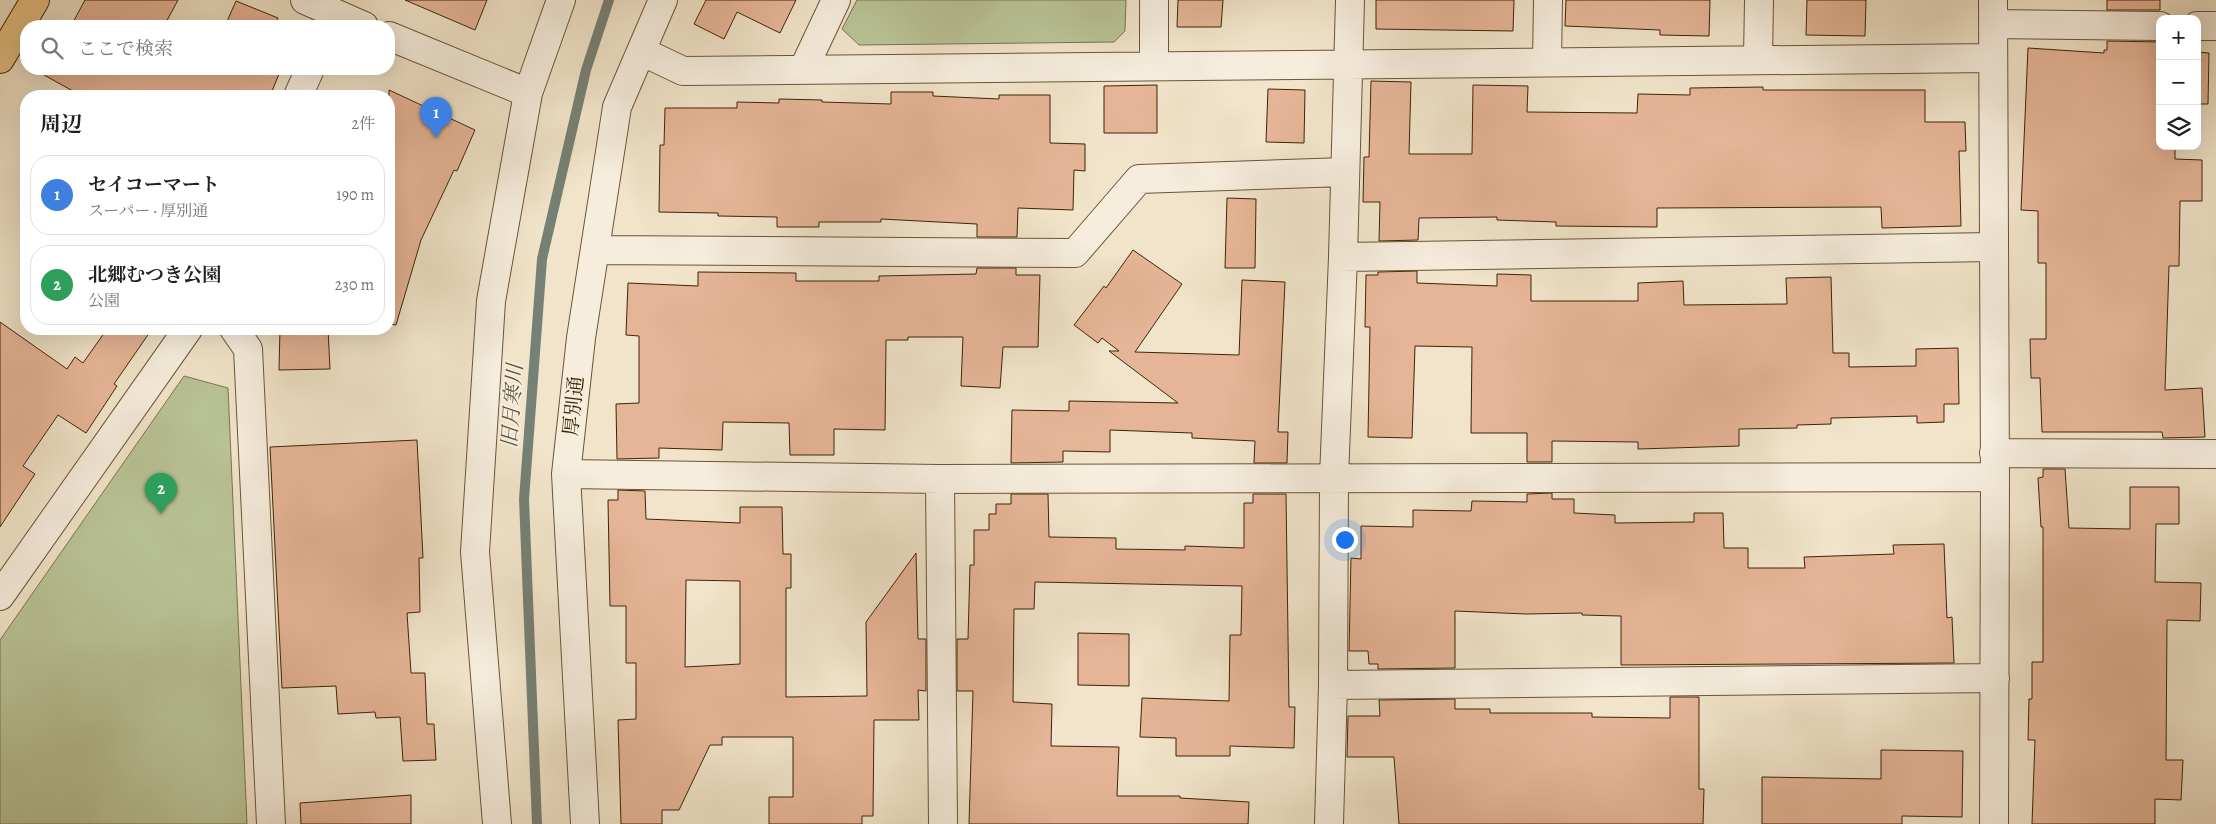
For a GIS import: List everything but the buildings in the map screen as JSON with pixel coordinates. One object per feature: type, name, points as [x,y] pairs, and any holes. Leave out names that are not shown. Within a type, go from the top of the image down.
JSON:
[{"type":"highway","points":[[23,20],[35,0]]},
{"type":"highway","points":[[0,59],[20,25]]},
{"type":"street","points":[[305,0],[350,20]]},
{"type":"street","points":[[497,824],[475,552],[491,301],[528,93],[561,0]]},
{"type":"street","name":"厚別通","points":[[585,824],[566,474],[581,338],[617,107],[662,0]]},
{"type":"street","points":[[803,70],[836,0]]},
{"type":"street","points":[[1154,0],[1154,65]]},
{"type":"street","points":[[1329,824],[1333,685],[1334,477],[1343,257],[1350,0]]},
{"type":"street","points":[[1547,61],[1548,0]]},
{"type":"street","points":[[1758,59],[1759,0]]},
{"type":"street","points":[[1994,824],[1993,12],[2156,26]]},
{"type":"street","points":[[2201,26],[2216,26]]},
{"type":"street","points":[[395,38],[528,93]]},
{"type":"street","points":[[641,51],[683,71],[1993,58]]},
{"type":"street","points":[[301,90],[307,75]]},
{"type":"street","points":[[595,250],[1075,253],[1140,179],[1345,172]]},
{"type":"street","points":[[1343,257],[1994,247]]},
{"type":"street","points":[[0,596],[184,335]]},
{"type":"street","points":[[238,335],[248,349],[271,824]]},
{"type":"street","points":[[566,474],[940,479],[1334,477],[1995,465],[2216,454]]},
{"type":"street","points":[[940,479],[943,824]]},
{"type":"street","points":[[1333,685],[1995,678]]},
{"type":"green space","points":[[857,0],[1126,0],[1125,31],[1114,42],[859,45],[842,29]]},
{"type":"green space","points":[[184,376],[228,388],[247,824],[0,824],[0,640]]},
{"type":"waterway","name":"旧月寒川","points":[[537,824],[524,499],[542,259],[586,70],[609,0]]},
{"type":"place","name":"セイコーマート","points":[[436,138]]},
{"type":"place","name":"北郷むつき公園","points":[[161,514]]}]
